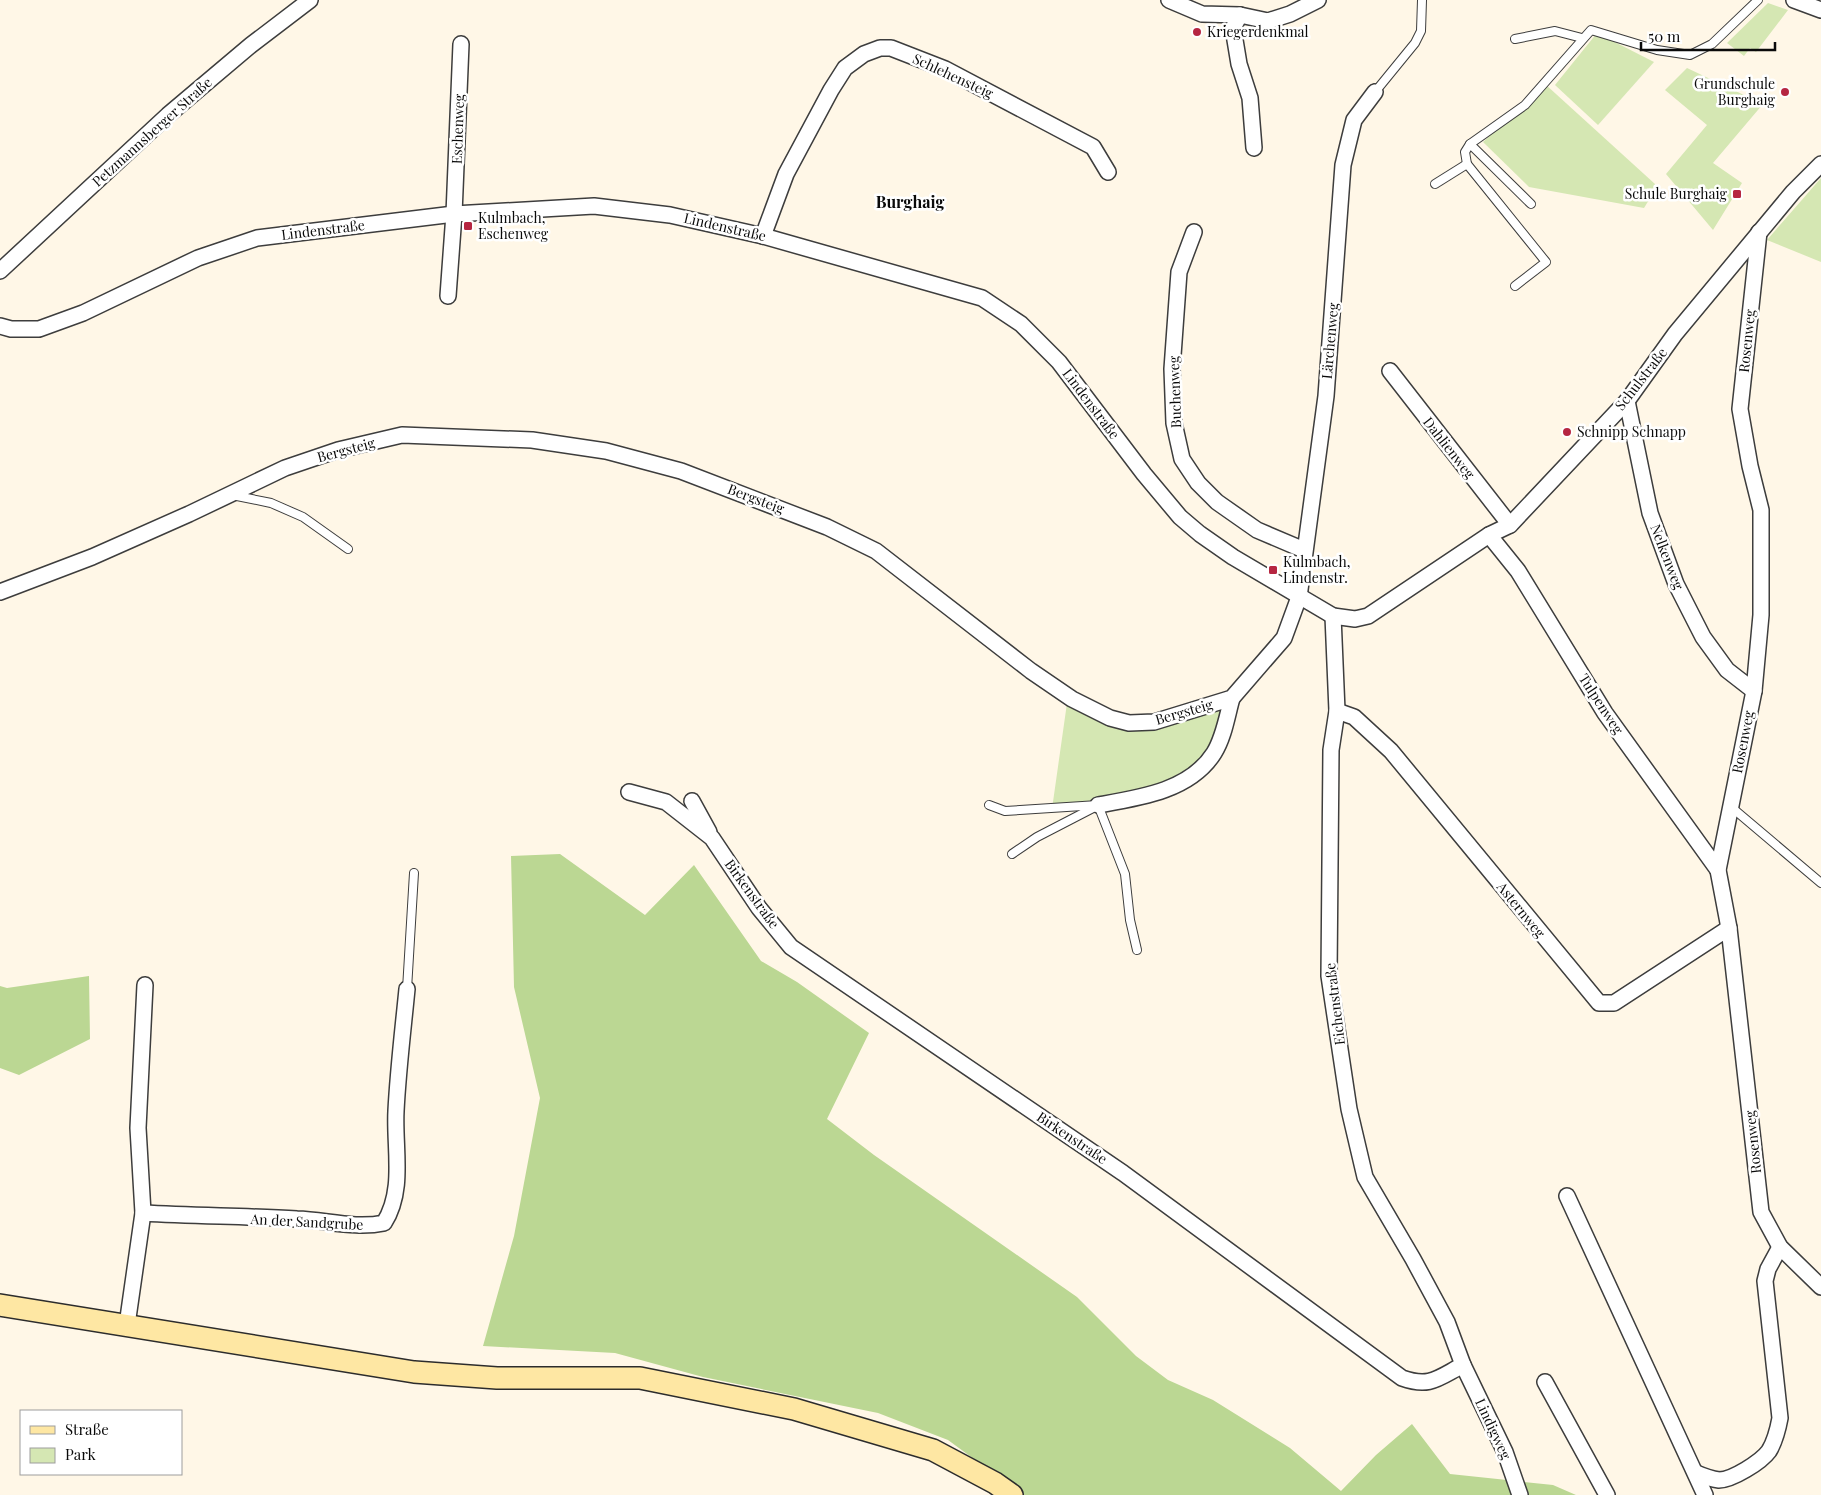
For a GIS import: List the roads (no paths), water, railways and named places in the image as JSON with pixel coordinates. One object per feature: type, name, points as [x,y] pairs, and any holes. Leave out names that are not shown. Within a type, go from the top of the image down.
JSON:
[{"type":"street","name":"Petzmannsberger Straße","points":[[0,271],[168,115],[251,45],[310,0]]},
{"type":"street","points":[[1169,0],[1202,14],[1240,15],[1254,19],[1278,19],[1318,0]]},
{"type":"street","points":[[1232,0],[1240,15]]},
{"type":"street","points":[[1794,0],[1821,10]]},
{"type":"street","points":[[1240,15],[1233,28],[1239,64],[1250,98],[1254,148]]},
{"type":"street","name":"Eschenweg","points":[[448,296],[454,214],[461,44]]},
{"type":"street","name":"Schlehensteig","points":[[763,236],[786,174],[831,90],[845,68],[864,54],[880,48],[891,48],[945,69],[1093,147],[1108,172]]},
{"type":"street","name":"Lärchenweg","points":[[1299,597],[1326,396],[1343,165],[1354,120],[1375,92]]},
{"type":"street","name":"Schulstraße","points":[[1333,616],[1355,619],[1368,616],[1490,535],[1510,525],[1627,401],[1675,334],[1793,192],[1821,164]]},
{"type":"street","name":"Lindenstraße","points":[[0,326],[11,330],[48,326],[83,313],[198,258],[256,238],[454,214],[594,206],[670,215],[763,236],[982,298],[1021,324],[1059,362],[1144,474],[1180,517],[1200,534],[1233,557],[1333,616]]},
{"type":"street","name":"Buchenweg","points":[[1194,232],[1179,272],[1172,369],[1174,423],[1182,459],[1198,483],[1217,502],[1257,530],[1304,550]]},
{"type":"street","name":"Rosenweg","points":[[1759,232],[1740,409],[1750,466],[1761,510],[1761,615],[1754,691],[1718,870],[1729,928],[1761,1212],[1780,1247],[1821,1287]]},
{"type":"street","name":"Dahlienweg","points":[[1390,371],[1510,525]]},
{"type":"street","name":"Nelkenweg","points":[[1627,401],[1650,513],[1676,584],[1708,644],[1727,670],[1754,691]]},
{"type":"street","name":"Bergsteig","points":[[0,592],[92,557],[285,468],[329,453],[402,435],[532,440],[606,451],[681,471],[827,527],[876,551],[1031,671],[1072,700],[1110,718],[1129,723],[1154,722],[1232,698]]},
{"type":"street","name":"Tulpenweg","points":[[1490,535],[1518,571],[1605,712],[1718,870]]},
{"type":"street","name":"Bergsteig","points":[[1098,805],[1140,798],[1170,787],[1193,775],[1214,753],[1232,698],[1284,638],[1299,597]]},
{"type":"street","name":"Eichenstraße","points":[[1333,616],[1337,710],[1331,750],[1329,976],[1349,1109],[1365,1177],[1414,1259],[1447,1322],[1462,1365]]},
{"type":"street","name":"Asternweg","points":[[1337,710],[1354,717],[1391,751],[1599,1004],[1614,1003],[1729,928]]},
{"type":"street","name":"Birkenstraße","points":[[629,792],[666,802],[712,838]]},
{"type":"street","name":"Birkenstraße","points":[[692,801],[712,838],[759,908],[791,947],[1123,1173],[1402,1378],[1418,1383],[1434,1380],[1462,1365]]},
{"type":"street","points":[[127,1325],[144,1213],[138,1128],[145,985]]},
{"type":"street","name":"An der Sandgrube","points":[[144,1213],[220,1218],[298,1219],[367,1226],[384,1223],[392,1210],[397,1166],[396,1112],[407,989]]},
{"type":"street","points":[[1567,1196],[1705,1495]]},
{"type":"street","points":[[1696,1473],[1721,1480],[1753,1466],[1768,1452],[1777,1434],[1780,1418],[1765,1281],[1768,1269],[1780,1247]]},
{"type":"street","points":[[0,1305],[414,1372],[497,1378],[640,1378],[794,1409],[933,1450],[995,1483],[1012,1495]]},
{"type":"street","name":"Lindigweg","points":[[1462,1365],[1504,1452],[1520,1495]]},
{"type":"street","points":[[1545,1382],[1608,1495]]},
{"type":"lane","points":[[1375,92],[1416,43],[1421,31],[1422,0]]},
{"type":"lane","points":[[1515,286],[1546,262],[1467,164],[1465,152],[1470,144],[1525,105],[1591,30],[1657,50],[1690,55],[1712,44],[1758,0]]},
{"type":"lane","points":[[1514,39],[1555,31],[1582,38]]},
{"type":"lane","points":[[1470,144],[1531,204]]},
{"type":"lane","points":[[1436,184],[1467,164]]},
{"type":"lane","points":[[230,495],[271,503],[303,517],[348,548]]},
{"type":"lane","name":"Bergsteig","points":[[989,804],[1005,810],[1098,805]]},
{"type":"lane","points":[[1098,805],[1125,874],[1130,920],[1137,950]]},
{"type":"lane","name":"Bergsteig","points":[[1012,854],[1037,837],[1098,805]]},
{"type":"lane","points":[[1730,806],[1821,884]]},
{"type":"lane","points":[[407,989],[414,873]]},
{"type":"place","name":"Kriegerdenkmal","points":[[1197,32]]},
{"type":"place","name":"Grundschule Burghaig","points":[[1785,92]]},
{"type":"place","name":"Schule Burghaig","points":[[1737,194]]},
{"type":"place","name":"Kulmbach, Eschenweg","points":[[468,226]]},
{"type":"place","name":"Schnipp Schnapp","points":[[1567,432]]},
{"type":"place","name":"Kulmbach, Lindenstr.","points":[[1273,570]]},
{"type":"district","name":"Burghaig","points":[[910,202]]}]
